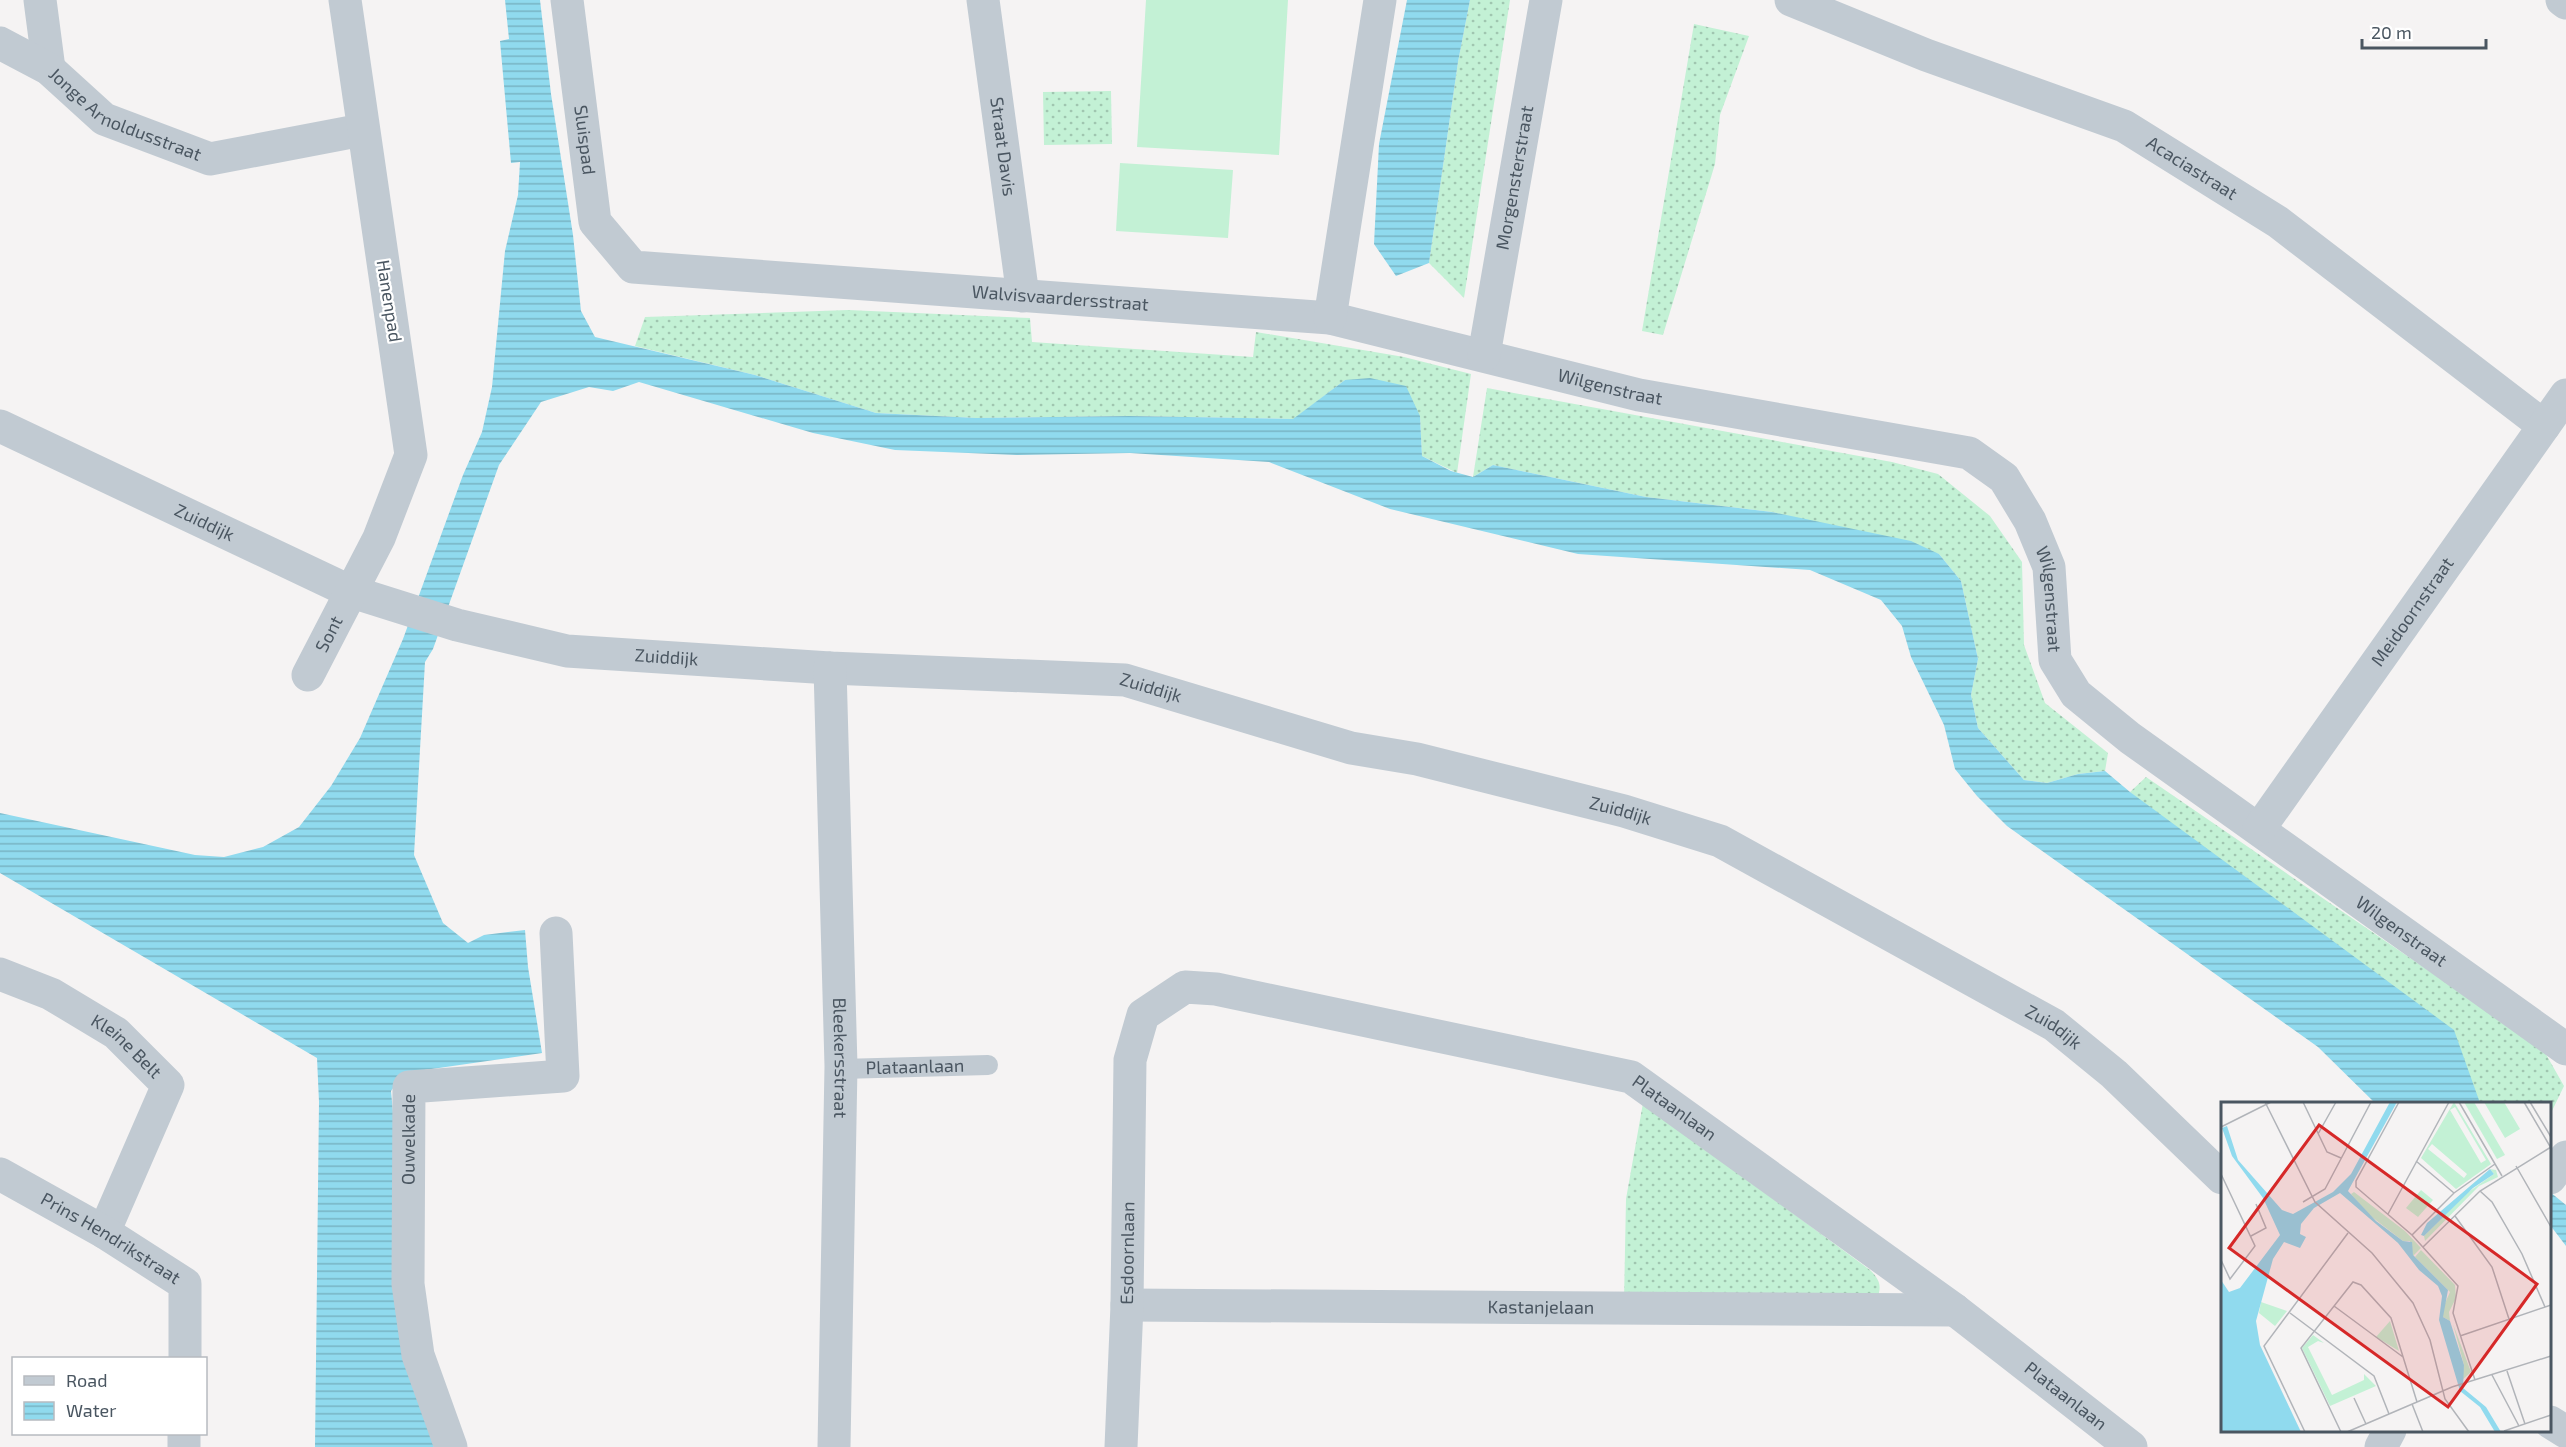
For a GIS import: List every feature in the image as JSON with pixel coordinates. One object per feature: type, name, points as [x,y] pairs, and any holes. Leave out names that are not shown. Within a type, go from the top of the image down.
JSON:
[{"type":"street","points":[[40,0],[49,69]]},
{"type":"street","name":"Hanenpad","points":[[345,0],[362,130],[401,373],[411,455],[379,537],[350,591]]},
{"type":"street","name":"Sluispad","points":[[567,0],[595,222],[633,267]]},
{"type":"street","name":"Straat Davis","points":[[983,0],[1023,296]]},
{"type":"street","points":[[1330,318],[1380,0]]},
{"type":"street","name":"Morgensterstraat","points":[[1484,355],[1546,0]]},
{"type":"street","name":"Acaciastraat","points":[[1791,0],[1926,55],[2124,126],[2278,222],[2544,426]]},
{"type":"street","points":[[2562,0],[2566,3]]},
{"type":"street","name":"Jonge Arnoldusstraat","points":[[0,43],[49,69],[104,119],[210,159],[362,130]]},
{"type":"street","name":"Walvisvaardersstraat","points":[[633,267],[1330,318],[1484,355]]},
{"type":"street","name":"Wilgenstraat","points":[[1484,355],[1639,395],[1969,453],[2004,478],[2030,521],[2049,567],[2055,660],[2076,694],[2130,738],[2566,1049]]},
{"type":"street","name":"Meidoornstraat","points":[[2259,830],[2566,395]]},
{"type":"street","name":"Zuiddijk","points":[[0,426],[350,591],[457,625],[567,651],[830,668],[1125,680],[1351,748],[1417,759],[1566,796],[1720,841],[2054,1025],[2114,1074],[2221,1176]]},
{"type":"street","name":"Sont","points":[[308,675],[350,591]]},
{"type":"street","name":"Bleekersstraat","points":[[830,668],[841,1069],[834,1447]]},
{"type":"street","name":"Ouwelkade","points":[[451,1447],[418,1355],[408,1284],[409,1087],[563,1076],[556,933]]},
{"type":"street","name":"Kleine Belt","points":[[0,974],[51,994],[116,1033],[168,1084],[104,1232]]},
{"type":"street","name":"Plataanlaan","points":[[1130,1060],[1143,1015],[1185,987],[1216,989],[1631,1077],[1955,1310],[2131,1447]]},
{"type":"street","name":"Esdoornlaan","points":[[1121,1447],[1127,1305],[1130,1060]]},
{"type":"street","points":[[2551,1177],[2566,1157]]},
{"type":"street","name":"Prins Hendrikstraat","points":[[0,1174],[104,1232],[185,1284],[185,1357]]},
{"type":"street","name":"Kastanjelaan","points":[[1127,1305],[1955,1310]]},
{"type":"street","points":[[2551,1423],[2566,1432]]},
{"type":"street","points":[[2381,1447],[2389,1432]]},
{"type":"lane","name":"Plataanlaan","points":[[841,1069],[988,1065]]},
{"type":"green space","points":[[1146,0],[1288,0],[1279,155],[1137,147]]},
{"type":"green space","points":[[1470,0],[1510,0],[1464,298],[1429,263],[1458,62]]},
{"type":"green space","points":[[1694,24],[1749,36],[1720,115],[1715,164],[1663,335],[1642,331]]},
{"type":"green space","points":[[1111,91],[1112,144],[1044,145],[1043,92]]},
{"type":"green space","points":[[1120,163],[1233,170],[1228,238],[1116,231]]},
{"type":"green space","points":[[848,310],[1030,318],[1032,342],[1253,357],[1256,332],[1404,357],[1471,374],[1457,473],[1422,456],[1420,416],[1345,380],[1294,419],[1129,416],[976,418],[876,413],[755,375],[635,346],[645,317]]},
{"type":"green space","points":[[1487,388],[1892,462],[1938,474],[1990,516],[2022,562],[2024,645],[2045,703],[2108,753],[2105,771],[2078,774],[2047,783],[2024,780],[1978,728],[1971,695],[1978,659],[1961,581],[1939,554],[1772,512],[1646,497],[1493,465],[1473,477]]},
{"type":"green space","points":[[2146,777],[2543,1049],[2564,1086],[2551,1113],[2551,1102],[2480,1102],[2475,1093],[2130,792]]},
{"type":"green space","points":[[1643,1103],[1870,1270],[1879,1283],[1877,1299],[1624,1301],[1626,1199]]},
{"type":"water","points":[[505,0],[540,0],[551,94],[573,235],[581,311],[595,337],[755,375],[876,413],[976,418],[1129,416],[1293,419],[1345,380],[1370,378],[1406,386],[1420,416],[1422,456],[1451,471],[1473,477],[1493,465],[1646,497],[1772,512],[1911,541],[1939,554],[1961,581],[1978,659],[1971,695],[1978,728],[2024,780],[2047,783],[2078,774],[2105,771],[2130,792],[2454,1030],[2480,1102],[2374,1102],[2318,1047],[2007,826],[1977,796],[1955,769],[1944,725],[1911,657],[1902,626],[1881,600],[1810,570],[1578,554],[1390,509],[1269,462],[1130,453],[1017,455],[895,450],[813,433],[639,382],[613,391],[589,387],[541,402],[499,465],[433,649],[425,662],[414,855],[443,923],[468,943],[484,935],[525,930],[528,967],[542,1053],[404,1073],[391,1091],[421,1409],[434,1447],[315,1447],[319,1102],[317,1058],[0,873],[0,813],[195,855],[224,857],[263,847],[299,827],[331,786],[360,738],[403,639],[463,475],[482,432],[492,387],[505,251],[518,195],[520,162],[511,163],[500,41],[509,39]]},
{"type":"water","points":[[1407,0],[1470,0],[1458,62],[1429,263],[1396,276],[1374,244],[1379,144]]},
{"type":"water","points":[[2551,1193],[2566,1205],[2566,1246],[2551,1226]]}]
